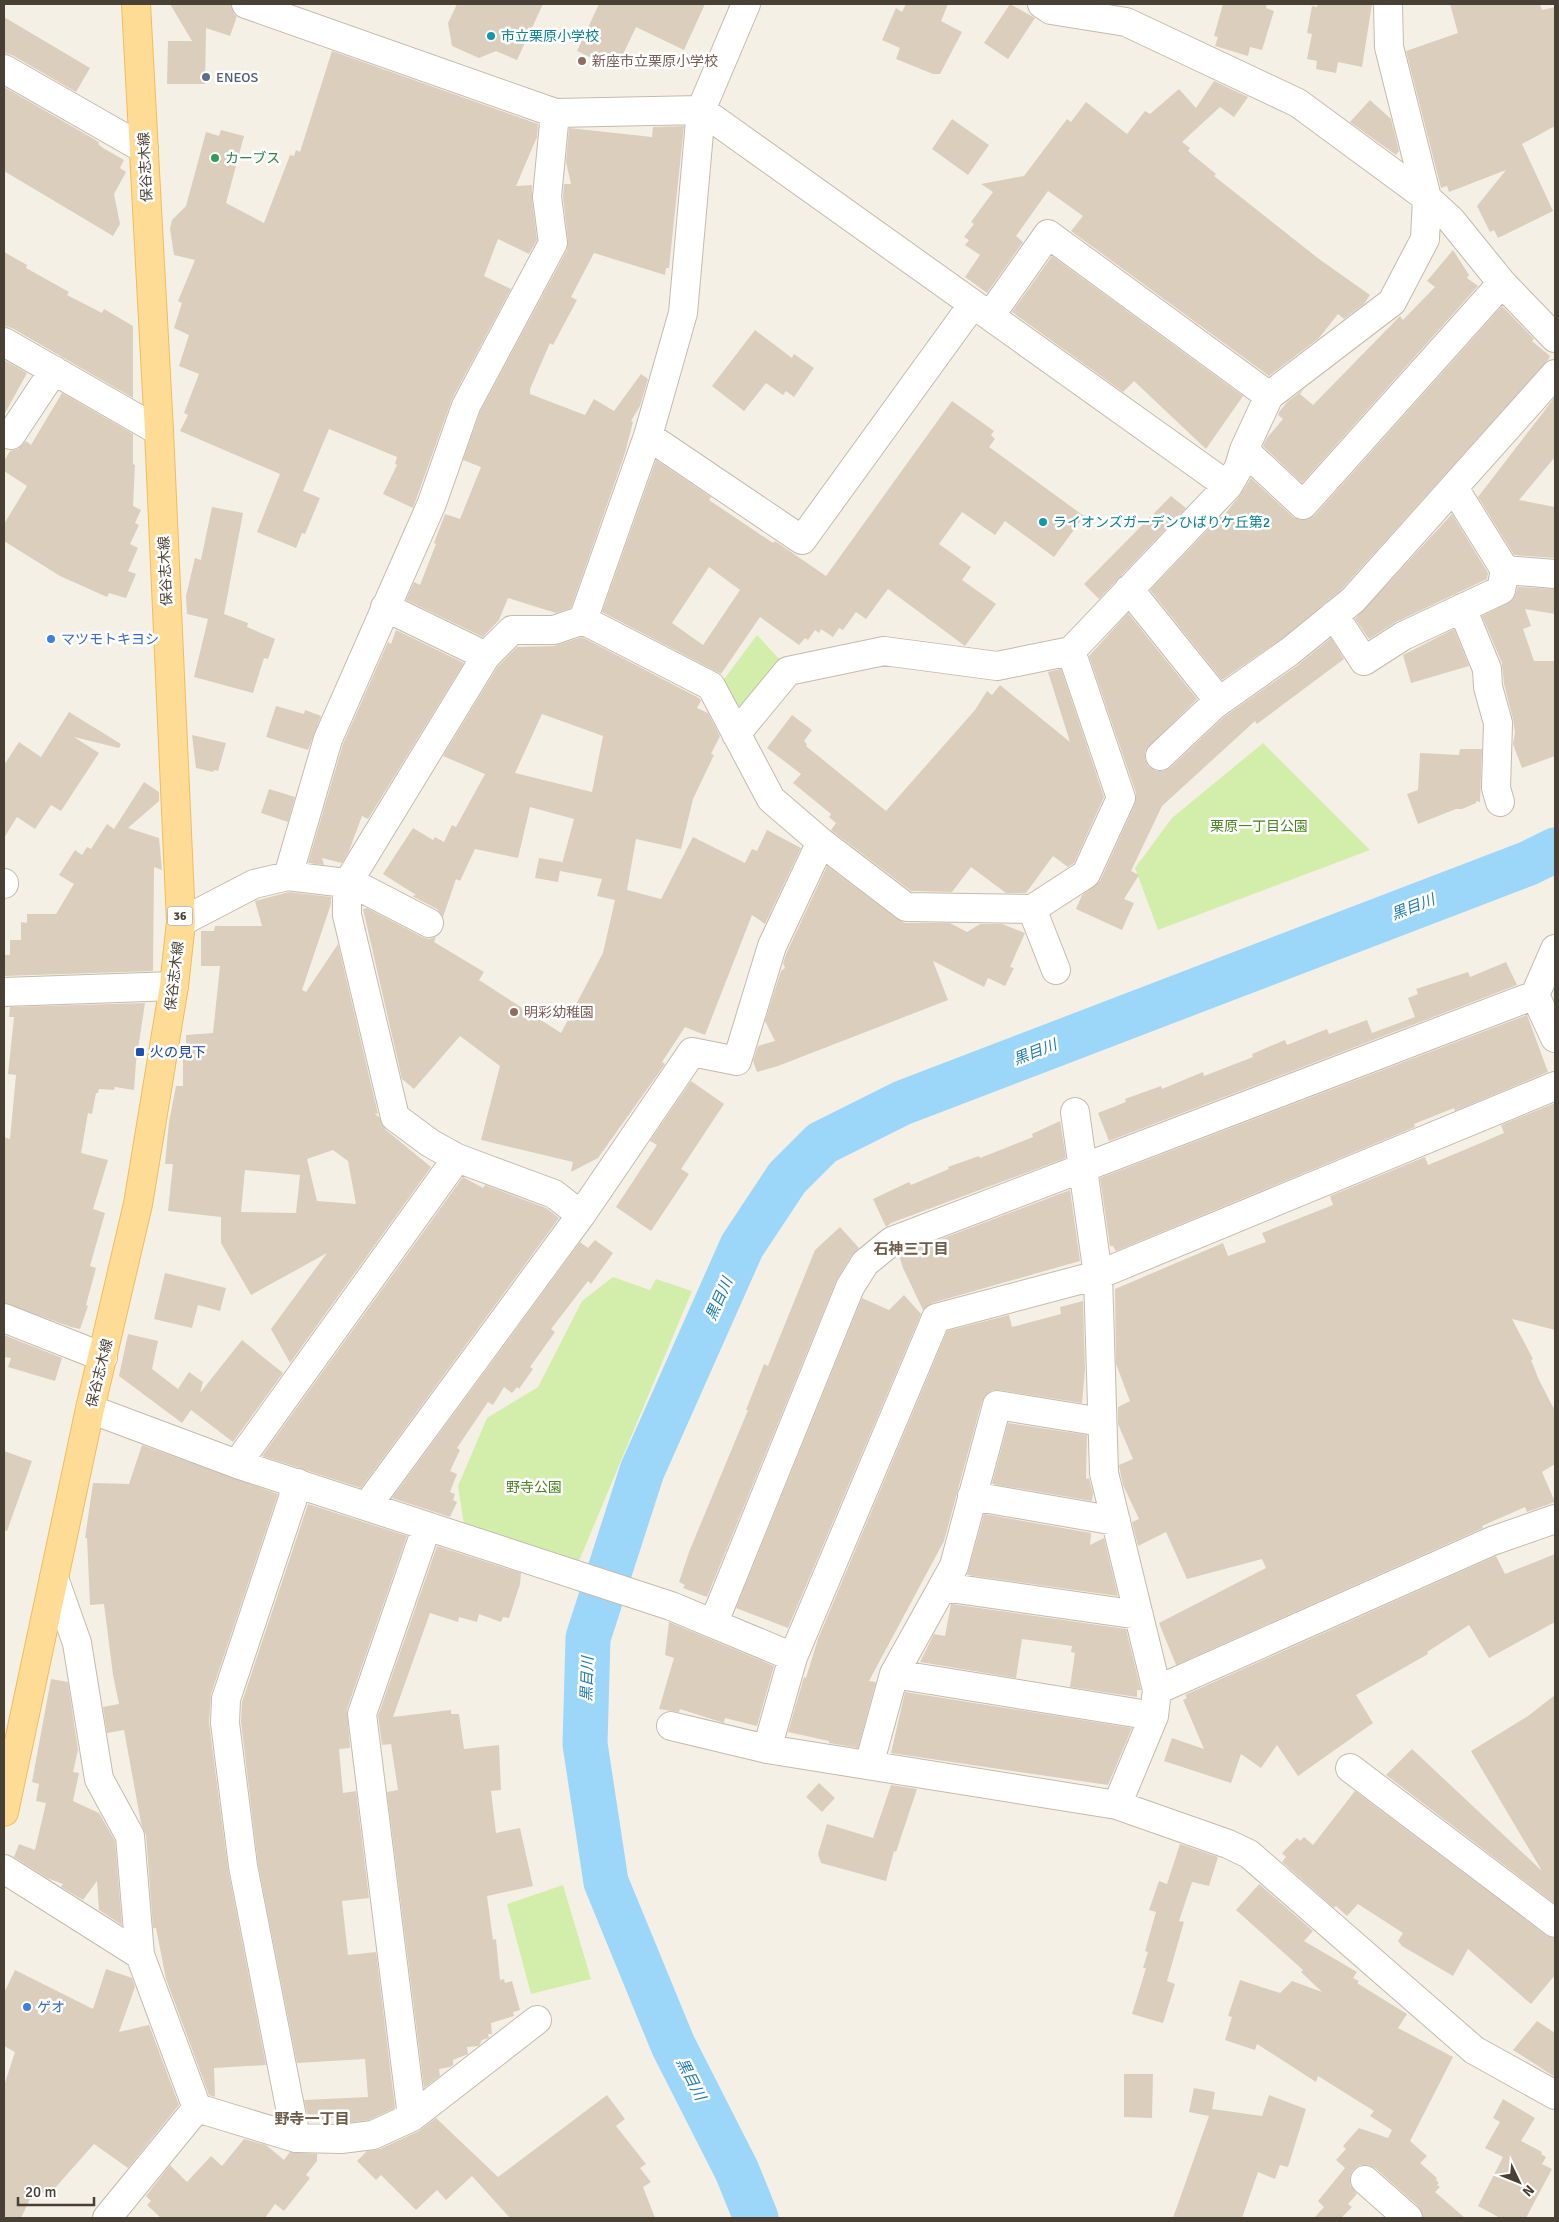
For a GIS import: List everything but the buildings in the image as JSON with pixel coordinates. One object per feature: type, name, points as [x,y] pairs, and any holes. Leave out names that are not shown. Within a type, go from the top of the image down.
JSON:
[{"type":"main road","name":"保谷志木線","points":[[4,1812],[90,1409],[138,1204],[174,986],[180,922],[159,431],[136,4]]},
{"type":"street","points":[[246,4],[555,113],[701,110],[1228,486]]},
{"type":"street","points":[[583,620],[648,436],[683,312],[701,110],[746,4]]},
{"type":"street","points":[[1042,4],[1051,10],[1126,22],[1298,104],[1427,198],[1451,220],[1502,283],[1555,338]]},
{"type":"street","points":[[736,734],[788,671],[884,651],[997,666],[1071,651],[1228,486],[1239,467],[1244,450],[1270,396],[1392,302],[1425,240],[1427,198],[1389,47],[1388,4]]},
{"type":"street","points":[[4,69],[144,148]]},
{"type":"street","points":[[288,876],[328,739],[432,503],[466,406],[553,243],[547,197],[555,113]]},
{"type":"street","points":[[648,436],[802,540],[982,310],[1048,234],[1270,396]]},
{"type":"street","points":[[1244,450],[1303,505],[1502,283]]},
{"type":"street","points":[[4,342],[159,431]]},
{"type":"street","points":[[6,437],[54,370]]},
{"type":"street","points":[[1160,756],[1220,701],[1289,652],[1353,600],[1555,374]]},
{"type":"street","points":[[1334,616],[1364,661],[1404,636],[1501,590],[1505,570],[1454,488]]},
{"type":"street","points":[[1505,570],[1555,574]]},
{"type":"street","points":[[1129,589],[1220,701]]},
{"type":"street","points":[[385,608],[486,656]]},
{"type":"street","points":[[1462,608],[1486,669],[1488,687],[1498,723],[1496,788],[1500,802]]},
{"type":"street","points":[[581,1215],[554,1194],[456,1158],[430,1144],[395,1117],[347,915],[347,884],[486,656],[512,630],[554,630],[583,620],[711,686],[771,799],[821,842],[906,907],[1032,909],[1086,874],[1121,798],[1071,651]]},
{"type":"street","points":[[367,1506],[581,1215],[692,1052],[737,1061],[772,946],[821,842]]},
{"type":"street","points":[[180,922],[254,884],[288,876],[354,884],[429,922]]},
{"type":"street","points":[[1032,909],[1056,970]]},
{"type":"street","points":[[714,1622],[850,1288],[865,1263],[892,1241],[1083,1170],[1535,995],[1555,949]]},
{"type":"street","points":[[4,992],[174,986]]},
{"type":"street","points":[[1535,995],[1555,1038]]},
{"type":"street","points":[[767,1749],[793,1657],[936,1318],[1098,1274],[1555,1086]]},
{"type":"street","points":[[1075,1112],[1098,1274],[1104,1473],[1139,1615],[1155,1703],[1117,1805]]},
{"type":"street","points":[[237,1464],[456,1158]]},
{"type":"street","points":[[4,1318],[103,1357]]},
{"type":"street","points":[[869,1765],[894,1674],[954,1566],[997,1405],[1102,1422]]},
{"type":"street","points":[[90,1409],[237,1464],[671,1606],[714,1622],[793,1657]]},
{"type":"street","points":[[296,2138],[243,1866],[225,1723],[226,1699],[298,1484]]},
{"type":"street","points":[[972,1496],[1116,1521]]},
{"type":"street","points":[[894,1674],[1155,1703],[1492,1541],[1555,1519]]},
{"type":"street","points":[[412,2117],[362,1714],[427,1526]]},
{"type":"street","points":[[54,1578],[77,1643],[98,1779],[130,1836],[140,1955],[197,2108]]},
{"type":"street","points":[[943,1587],[1139,1615]]},
{"type":"street","points":[[671,1726],[767,1749],[1117,1805],[1228,1844],[1249,1854],[1474,2050],[1555,2095]]},
{"type":"street","points":[[1350,1768],[1555,1923]]},
{"type":"street","points":[[4,1869],[140,1955]]},
{"type":"street","points":[[197,2108],[296,2138],[341,2138],[373,2135],[412,2117],[537,2020]]},
{"type":"street","points":[[107,2218],[197,2108]]},
{"type":"street","points":[[1365,2180],[1408,2218]]},
{"type":"green space","points":[[757,635],[783,663],[744,711],[719,686]]},
{"type":"green space","name":"栗原一丁目公園","points":[[1263,743],[1370,850],[1158,930],[1135,868],[1172,818]]},
{"type":"green space","name":"野寺公園","points":[[613,1277],[650,1290],[656,1279],[692,1291],[574,1573],[466,1538],[458,1486],[487,1418],[538,1387],[582,1301]]},
{"type":"green space","points":[[563,1885],[591,1979],[531,1994],[507,1904]]},
{"type":"waterway","name":"黒目川","points":[[756,2218],[737,2171],[673,2045],[606,1882],[585,1744],[588,1638],[642,1471],[742,1246],[787,1178],[822,1143],[902,1103],[1529,863],[1555,850]]},
{"type":"place","name":"市立栗原小学校","points":[[491,36]]},
{"type":"place","name":"新座市立栗原小学校","points":[[582,61]]},
{"type":"place","name":"ENEOS","points":[[206,77]]},
{"type":"place","name":"カーブス","points":[[215,158]]},
{"type":"place","name":"ライオンズガーデンひばりケ丘第2","points":[[1043,522]]},
{"type":"place","name":"マツモトキヨシ","points":[[51,639]]},
{"type":"place","name":"明彩幼稚園","points":[[514,1012]]},
{"type":"place","name":"火の見下","points":[[140,1052]]},
{"type":"place","name":"ゲオ","points":[[27,2007]]},
{"type":"district","name":"石神三丁目","points":[[911,1249]]},
{"type":"district","name":"野寺一丁目","points":[[312,2119]]}]
